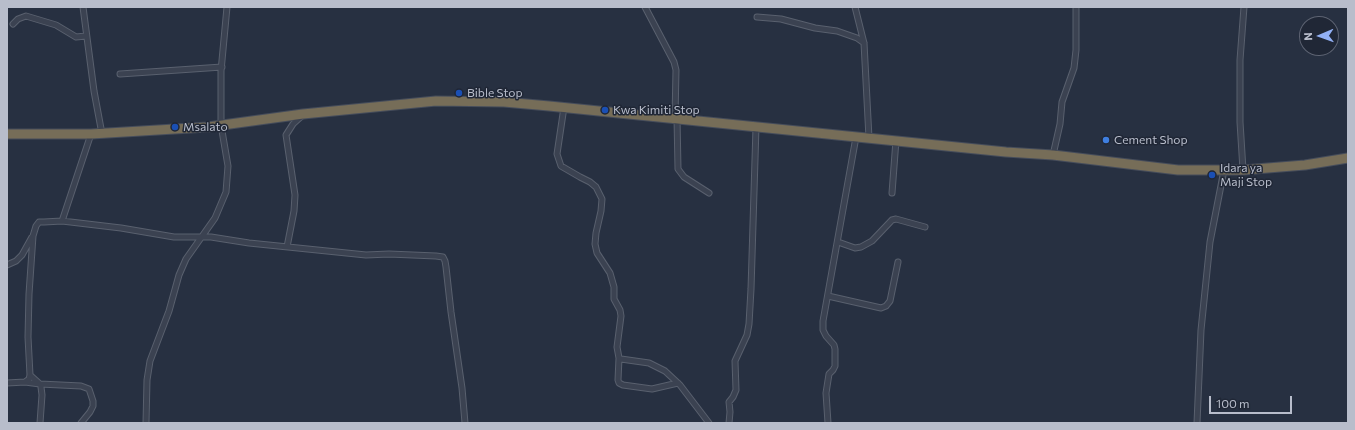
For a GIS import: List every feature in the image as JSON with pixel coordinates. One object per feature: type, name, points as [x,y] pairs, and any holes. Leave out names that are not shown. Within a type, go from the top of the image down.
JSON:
[{"type":"highway","points":[[7,134],[102,134],[221,126],[304,114],[436,100],[504,102],[564,107],[1006,152],[1053,155],[1178,170],[1244,170],[1305,165],[1348,158]]},
{"type":"street","points":[[83,7],[86,36],[102,134]]},
{"type":"street","points":[[152,423],[146,423],[147,380],[150,361],[169,311],[181,268],[201,236],[215,218],[226,192],[228,166],[221,126],[222,67],[226,7]]},
{"type":"street","points":[[645,7],[674,62],[676,70],[678,169],[684,177],[709,193]]},
{"type":"street","points":[[856,7],[864,43],[869,138]]},
{"type":"street","points":[[1053,155],[1060,124],[1061,109],[1074,68],[1076,50],[1076,7]]},
{"type":"street","points":[[1244,7],[1240,60],[1240,122],[1244,170]]},
{"type":"street","points":[[12,24],[18,19],[26,16],[56,25],[76,37],[86,36]]},
{"type":"street","points":[[756,16],[781,19],[815,28],[837,31],[857,38],[864,43]]},
{"type":"street","points":[[120,74],[222,67]]},
{"type":"street","points":[[564,107],[557,154],[562,166],[590,182],[596,187],[602,198],[602,211],[596,232],[596,253],[610,273],[614,287],[614,299],[620,310],[621,316],[617,347],[619,358],[619,383],[623,385],[652,389],[678,383]]},
{"type":"street","points":[[287,246],[294,211],[295,195],[286,135],[293,124],[304,114]]},
{"type":"street","points":[[729,423],[729,402],[736,390],[735,361],[747,335],[749,324],[756,127]]},
{"type":"street","points":[[62,221],[91,134]]},
{"type":"street","points":[[828,423],[826,406],[827,382],[836,360],[834,345],[823,330],[856,137]]},
{"type":"street","points":[[892,193],[896,140]]},
{"type":"street","points":[[1196,423],[1202,330],[1209,256],[1224,170]]},
{"type":"street","points":[[838,242],[856,248],[861,247],[872,241],[892,220],[925,227]]},
{"type":"street","points":[[7,265],[16,261],[22,255],[39,222],[62,221],[121,228],[174,237],[201,236],[366,255],[384,254],[442,257],[445,261],[446,267],[465,423]]},
{"type":"street","points":[[25,382],[29,379],[30,375],[28,337],[33,236]]},
{"type":"street","points":[[828,296],[881,308],[886,306],[890,301],[898,262]]},
{"type":"street","points":[[619,358],[649,363],[665,371],[678,383],[709,423]]},
{"type":"street","points":[[30,375],[40,384],[42,394],[40,423]]},
{"type":"street","points":[[7,383],[25,382],[81,386],[89,389],[93,406],[81,423]]},
{"type":"place","name":"Bible Stop","points":[[459,93]]},
{"type":"place","name":"Kwa Kimiti Stop","points":[[605,110]]},
{"type":"place","name":"Msalato","points":[[175,127]]},
{"type":"place","name":"Cement Shop","points":[[1106,140]]},
{"type":"place","name":"Idara ya Maji Stop","points":[[1212,175]]}]
